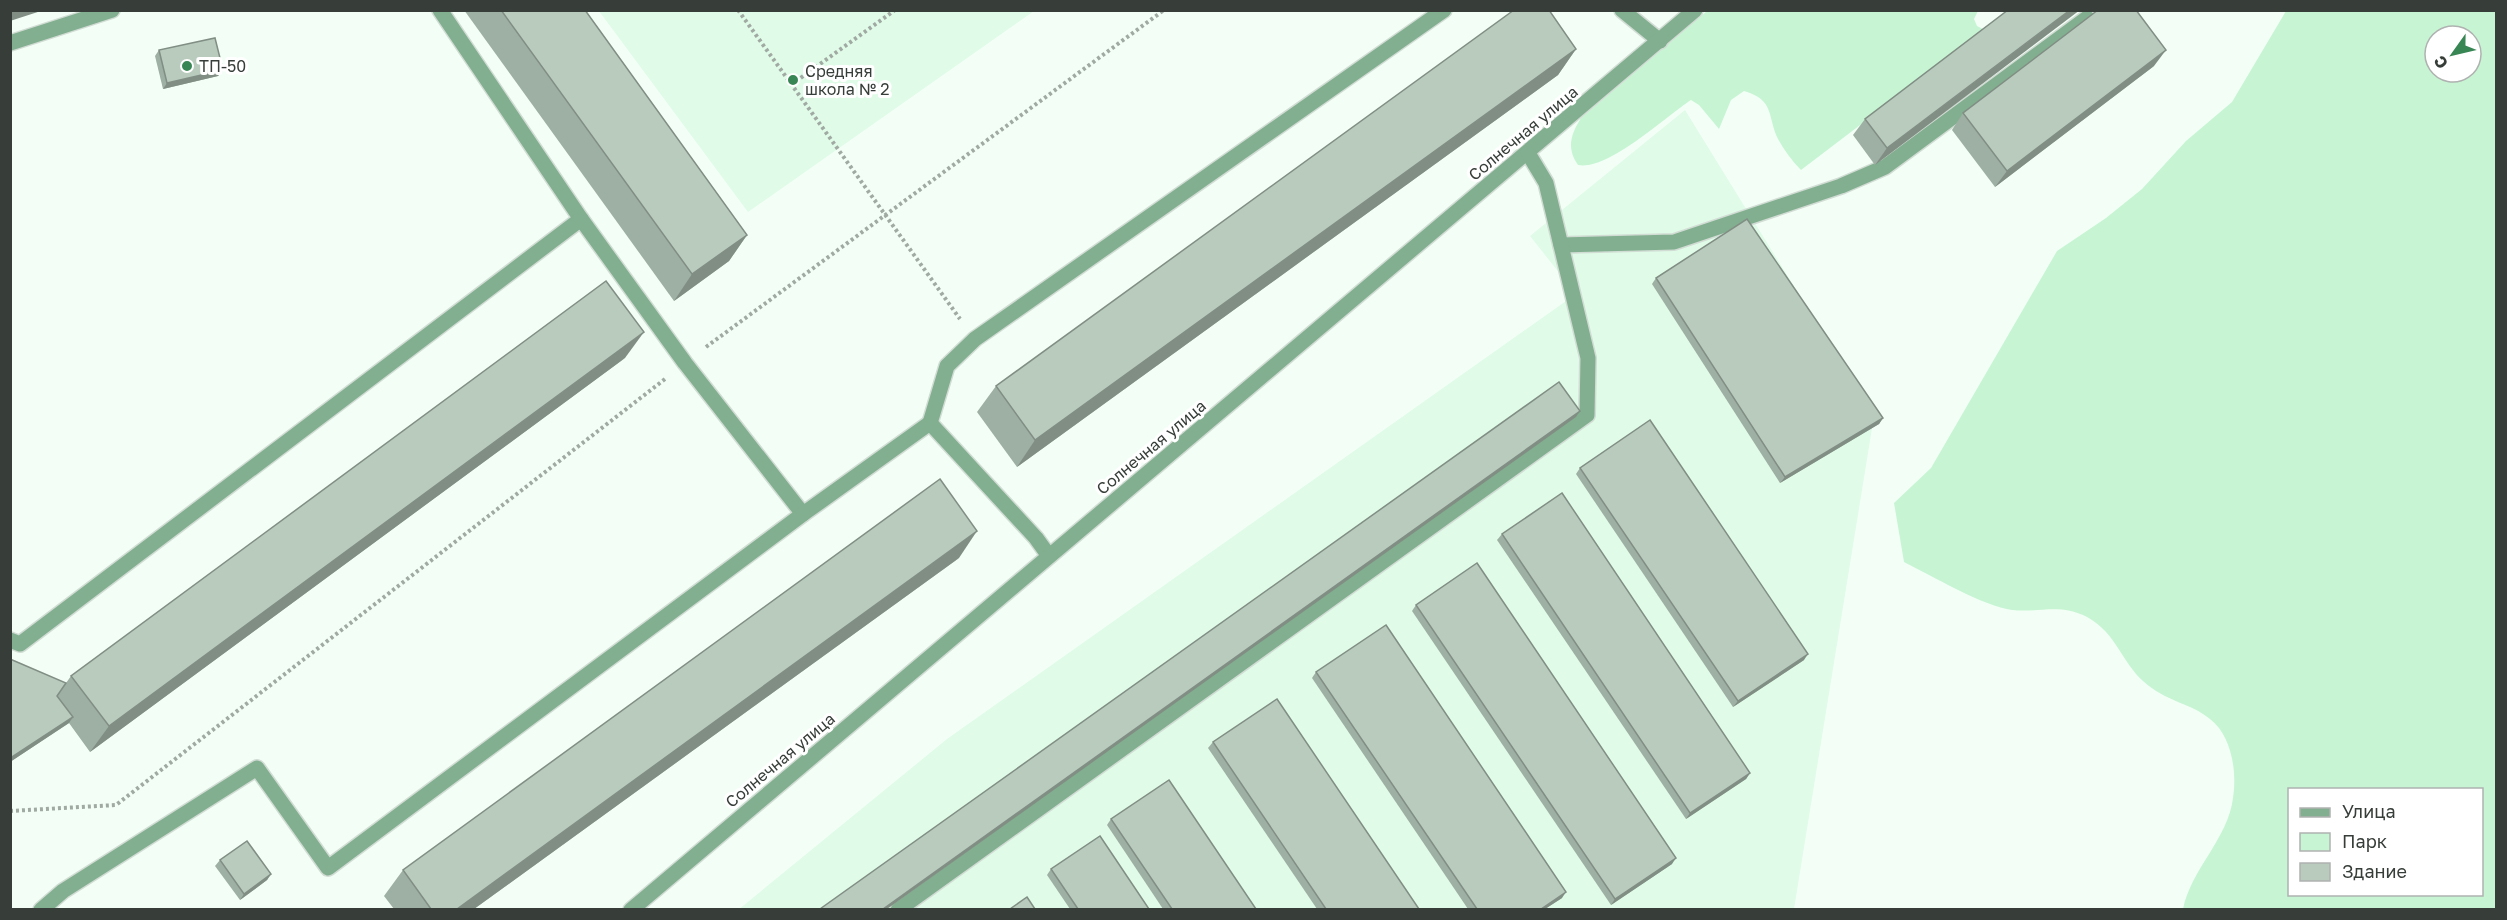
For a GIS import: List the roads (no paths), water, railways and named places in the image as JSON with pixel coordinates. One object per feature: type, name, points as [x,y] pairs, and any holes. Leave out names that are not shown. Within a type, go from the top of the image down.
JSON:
[{"type":"street","points":[[10,43],[112,10]]},
{"type":"street","points":[[440,10],[581,219],[685,363],[803,514]]},
{"type":"street","points":[[41,909],[63,891],[257,768],[328,868],[803,514],[930,423],[947,366],[975,339],[1444,10]]},
{"type":"street","points":[[1622,10],[1660,41]]},
{"type":"street","name":"Солнечная улица","points":[[631,909],[1695,10]]},
{"type":"street","points":[[1561,245],[1674,242],[1841,186],[1885,166],[2087,18]]},
{"type":"street","points":[[898,909],[1587,415],[1588,358],[1546,183],[1528,153]]},
{"type":"street","points":[[10,640],[21,644],[581,219]]},
{"type":"street","points":[[930,423],[1036,538],[1049,556]]},
{"type":"place","name":"ТП-50","points":[[187,66]]},
{"type":"place","name":"Средняя школа № 2","points":[[793,80]]}]
